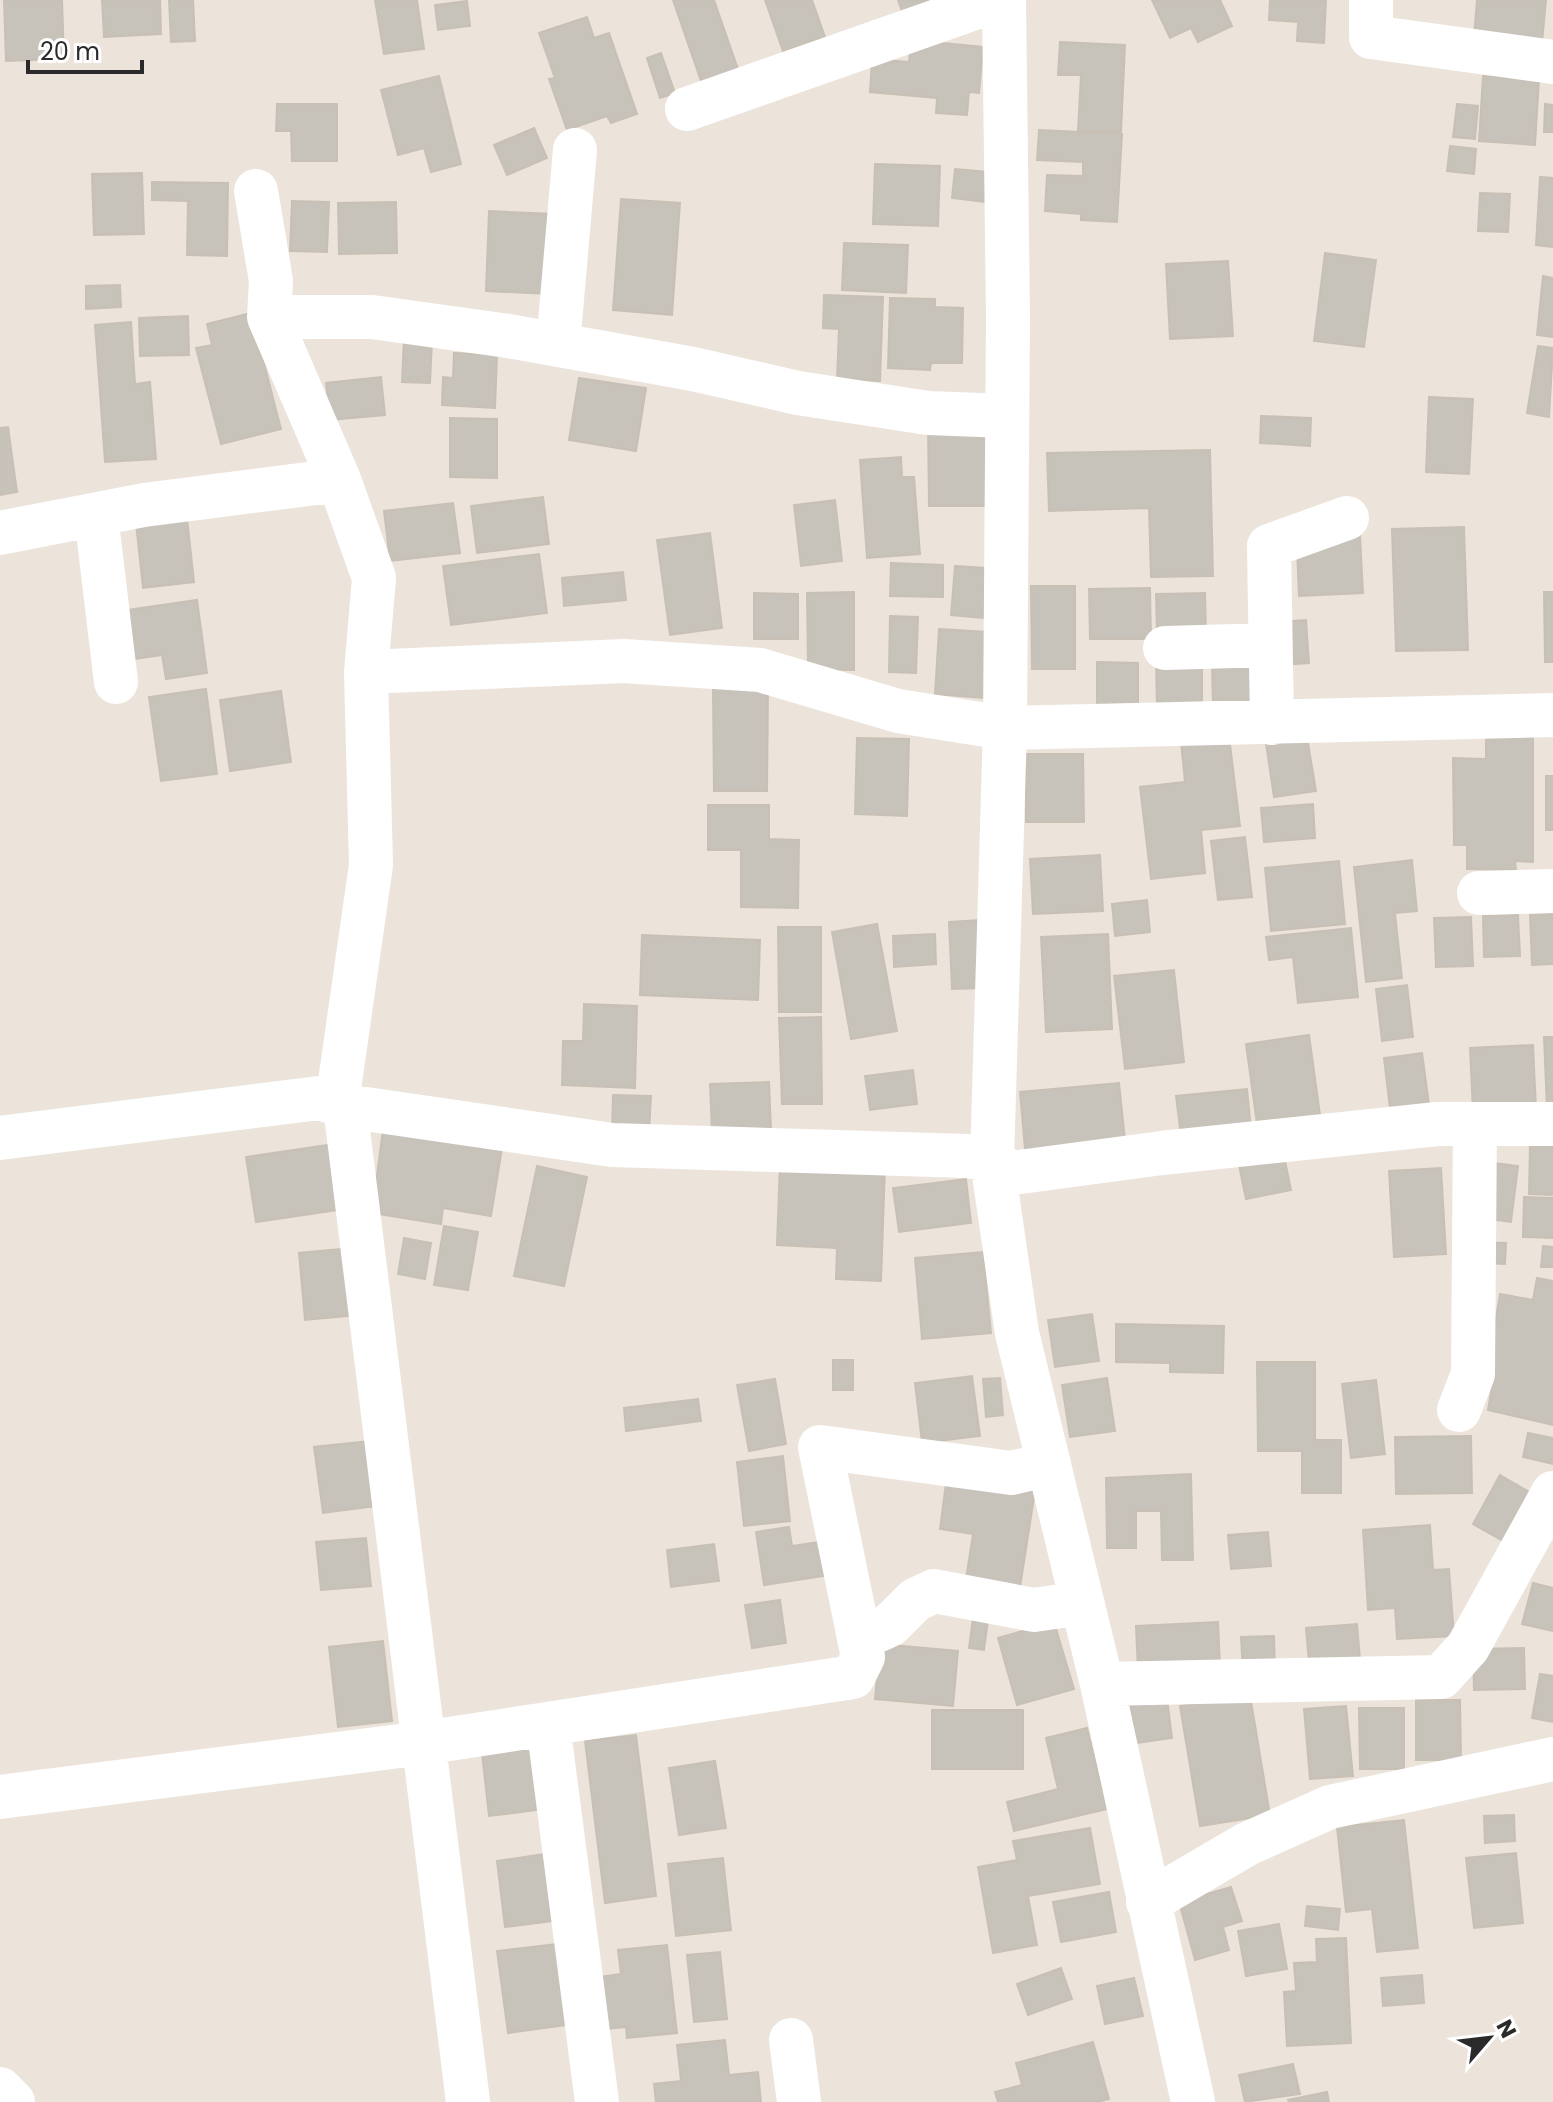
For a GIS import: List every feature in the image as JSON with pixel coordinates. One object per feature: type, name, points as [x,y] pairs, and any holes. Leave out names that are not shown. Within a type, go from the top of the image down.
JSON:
[{"type":"street","points":[[687,109],[997,0]]},
{"type":"street","points":[[1004,0],[1007,416],[1005,728],[992,1160],[1017,1333],[1102,1684],[1193,2102]]},
{"type":"street","points":[[1371,0],[1371,37],[1553,62]]},
{"type":"street","points":[[558,345],[575,150]]},
{"type":"street","points":[[256,191],[271,281],[269,317],[339,480],[374,578],[366,672],[371,865],[339,1089],[345,1106],[468,2102]]},
{"type":"street","points":[[269,317],[372,317],[558,345],[928,413],[1007,416]]},
{"type":"street","points":[[0,533],[144,505],[339,480]]},
{"type":"street","points":[[96,515],[116,682]]},
{"type":"street","points":[[1272,723],[1269,546],[1347,518]]},
{"type":"street","points":[[1165,648],[1270,645]]},
{"type":"street","points":[[366,672],[624,661],[760,670],[898,711],[1005,728],[1553,715]]},
{"type":"street","points":[[1479,893],[1553,891]]},
{"type":"street","points":[[0,1138],[319,1098],[345,1106],[612,1145],[857,1150],[992,1160],[1012,1173],[1162,1153],[1437,1124],[1553,1124]]},
{"type":"street","points":[[1459,1410],[1473,1374],[1475,1124]]},
{"type":"street","points":[[0,1797],[423,1743],[853,1677],[863,1657],[820,1447],[1011,1473],[1049,1464]]},
{"type":"street","points":[[1102,1684],[1441,1677],[1468,1647],[1553,1493]]},
{"type":"street","points":[[859,1639],[890,1625],[915,1600],[934,1591],[1034,1610],[1082,1603]]},
{"type":"street","points":[[548,1724],[597,2102]]},
{"type":"street","points":[[1148,1902],[1247,1844],[1330,1807],[1553,1759]]},
{"type":"street","points":[[791,2040],[799,2102]]},
{"type":"street","points":[[0,2089],[13,2102]]},
{"type":"building","points":[[4,0],[62,0],[64,59],[6,61]]},
{"type":"building","points":[[102,0],[160,0],[161,34],[104,37]]},
{"type":"building","points":[[169,0],[193,0],[195,41],[171,42]]},
{"type":"building","points":[[375,0],[417,0],[424,49],[384,54]]},
{"type":"building","points":[[673,0],[714,0],[738,69],[701,81]]},
{"type":"building","points":[[765,0],[812,0],[825,37],[783,51]]},
{"type":"building","points":[[898,0],[944,0],[903,14]]},
{"type":"building","points":[[1152,0],[1220,0],[1232,26],[1198,42],[1191,28],[1170,38]]},
{"type":"building","points":[[1270,0],[1326,0],[1324,43],[1297,41],[1298,22],[1269,20]]},
{"type":"building","points":[[1477,0],[1546,0],[1542,43],[1474,36]]},
{"type":"building","points":[[467,1],[470,26],[438,30],[435,5]]},
{"type":"building","points":[[587,17],[594,38],[609,33],[637,114],[611,123],[607,116],[567,130],[549,79],[555,78],[539,33]]},
{"type":"building","points":[[911,40],[983,47],[979,93],[969,92],[967,115],[936,113],[937,98],[870,92],[872,59],[909,62]]},
{"type":"building","points":[[1060,42],[1125,45],[1121,132],[1078,130],[1081,75],[1058,75]]},
{"type":"building","points":[[661,53],[675,93],[660,98],[647,58]]},
{"type":"building","points":[[439,76],[461,164],[431,172],[424,148],[398,155],[381,90]]},
{"type":"building","points":[[1483,76],[1539,79],[1535,145],[1479,141]]},
{"type":"building","points":[[277,104],[337,104],[337,161],[292,161],[291,131],[276,131]]},
{"type":"building","points":[[1457,104],[1478,106],[1475,139],[1453,137]]},
{"type":"building","points":[[1545,104],[1553,105],[1553,132],[1544,132]]},
{"type":"building","points":[[534,128],[547,158],[507,175],[494,145]]},
{"type":"building","points":[[1039,130],[1122,134],[1117,222],[1081,220],[1081,214],[1045,211],[1047,175],[1083,176],[1083,162],[1037,160]]},
{"type":"building","points":[[1450,146],[1476,149],[1474,174],[1447,171]]},
{"type":"building","points":[[875,164],[940,166],[938,226],[873,224]]},
{"type":"building","points":[[955,169],[987,172],[984,202],[952,198]]},
{"type":"building","points":[[142,173],[144,234],[94,235],[92,174]]},
{"type":"building","points":[[1540,177],[1553,178],[1553,247],[1536,245]]},
{"type":"building","points":[[152,182],[228,183],[227,256],[187,255],[188,201],[152,200]]},
{"type":"building","points":[[1480,193],[1510,194],[1508,232],[1478,231]]},
{"type":"building","points":[[621,199],[680,203],[672,315],[613,310]]},
{"type":"building","points":[[292,201],[329,202],[327,252],[290,251]]},
{"type":"building","points":[[396,202],[397,253],[339,254],[338,203]]},
{"type":"building","points":[[489,211],[554,214],[550,294],[486,291]]},
{"type":"building","points":[[844,243],[908,245],[906,293],[842,290]]},
{"type":"building","points":[[1325,253],[1376,260],[1364,347],[1314,341]]},
{"type":"building","points":[[1228,261],[1233,336],[1170,339],[1166,264]]},
{"type":"building","points":[[1543,276],[1553,278],[1553,337],[1537,335]]},
{"type":"building","points":[[120,285],[121,307],[86,309],[86,286]]},
{"type":"building","points":[[824,295],[883,297],[880,381],[837,379],[839,329],[823,328]]},
{"type":"building","points":[[890,298],[935,299],[935,307],[963,308],[962,363],[931,363],[930,370],[888,368]]},
{"type":"building","points":[[251,313],[281,429],[221,444],[196,348],[212,345],[207,324]]},
{"type":"building","points":[[188,316],[189,355],[140,356],[139,318]]},
{"type":"building","points":[[131,322],[135,384],[150,382],[156,459],[105,462],[95,325]]},
{"type":"building","points":[[404,338],[432,340],[430,383],[402,382]]},
{"type":"building","points":[[1538,346],[1553,348],[1549,417],[1527,413]]},
{"type":"building","points":[[454,353],[497,355],[495,408],[442,405],[443,377],[453,378]]},
{"type":"building","points":[[381,377],[385,415],[330,420],[326,383]]},
{"type":"building","points":[[579,378],[646,388],[636,451],[569,440]]},
{"type":"building","points":[[1429,397],[1473,399],[1469,474],[1426,472]]},
{"type":"building","points":[[1261,416],[1311,418],[1310,446],[1260,443]]},
{"type":"building","points":[[450,418],[497,419],[497,478],[450,477]]},
{"type":"building","points":[[928,422],[989,422],[990,506],[929,506]]},
{"type":"building","points":[[8,427],[17,492],[0,495],[0,428]]},
{"type":"building","points":[[1210,450],[1213,576],[1151,577],[1149,508],[1049,511],[1047,453]]},
{"type":"building","points":[[901,457],[902,477],[914,477],[920,554],[867,558],[860,460]]},
{"type":"building","points":[[543,497],[549,544],[477,553],[471,506]]},
{"type":"building","points":[[835,500],[842,561],[801,566],[794,505]]},
{"type":"building","points":[[453,503],[460,553],[390,561],[384,511]]},
{"type":"building","points":[[186,509],[194,582],[143,588],[135,514]]},
{"type":"building","points":[[1464,527],[1468,650],[1396,651],[1392,529]]},
{"type":"building","points":[[710,533],[722,628],[670,635],[657,540]]},
{"type":"building","points":[[1360,536],[1363,593],[1299,596],[1297,549],[1325,538]]},
{"type":"building","points":[[539,554],[547,613],[451,625],[443,566]]},
{"type":"building","points":[[891,563],[943,565],[943,597],[890,596]]},
{"type":"building","points":[[955,566],[986,568],[983,618],[951,615]]},
{"type":"building","points":[[623,572],[626,600],[564,606],[562,578]]},
{"type":"building","points":[[1031,586],[1075,586],[1075,669],[1032,669]]},
{"type":"building","points":[[1150,588],[1151,639],[1090,639],[1089,589]]},
{"type":"building","points":[[854,592],[854,670],[808,669],[807,593]]},
{"type":"building","points":[[1544,592],[1553,592],[1553,662],[1545,662]]},
{"type":"building","points":[[754,593],[798,594],[798,639],[754,639]]},
{"type":"building","points":[[1205,593],[1206,633],[1157,634],[1156,594]]},
{"type":"building","points":[[197,600],[207,673],[166,679],[162,655],[127,660],[120,611]]},
{"type":"building","points":[[890,616],[918,617],[916,673],[889,672]]},
{"type":"building","points":[[1306,620],[1309,663],[1281,665],[1278,622]]},
{"type":"building","points":[[939,629],[988,632],[984,698],[935,694]]},
{"type":"building","points":[[1202,660],[1202,707],[1157,708],[1156,661]]},
{"type":"building","points":[[1097,662],[1138,663],[1138,707],[1097,707]]},
{"type":"building","points":[[1212,666],[1256,666],[1256,705],[1213,705]]},
{"type":"building","points":[[206,689],[217,774],[161,781],[149,697]]},
{"type":"building","points":[[713,689],[768,689],[767,791],[714,791]]},
{"type":"building","points":[[281,691],[291,762],[230,771],[220,700]]},
{"type":"building","points":[[1306,731],[1316,791],[1274,797],[1265,737]]},
{"type":"building","points":[[1486,731],[1533,731],[1533,862],[1515,861],[1516,870],[1467,869],[1467,845],[1454,845],[1453,758],[1486,759]]},
{"type":"building","points":[[1229,736],[1240,826],[1201,830],[1205,873],[1151,879],[1140,787],[1185,782],[1181,742]]},
{"type":"building","points":[[857,738],[909,739],[907,816],[855,814]]},
{"type":"building","points":[[1026,754],[1083,754],[1084,822],[1026,822]]},
{"type":"building","points":[[1546,776],[1553,776],[1553,830],[1546,830]]},
{"type":"building","points":[[1313,804],[1315,838],[1264,842],[1261,808]]},
{"type":"building","points":[[708,805],[769,805],[769,839],[799,840],[798,908],[741,907],[741,850],[708,850]]},
{"type":"building","points":[[1245,837],[1252,897],[1218,900],[1211,841]]},
{"type":"building","points":[[1100,855],[1103,911],[1033,914],[1030,859]]},
{"type":"building","points":[[1412,860],[1417,911],[1395,913],[1402,978],[1366,982],[1354,867]]},
{"type":"building","points":[[1339,861],[1345,924],[1271,931],[1265,868]]},
{"type":"building","points":[[1147,900],[1150,932],[1115,936],[1112,904]]},
{"type":"building","points":[[1553,914],[1553,964],[1532,965],[1530,915]]},
{"type":"building","points":[[1518,915],[1520,956],[1484,957],[1483,916]]},
{"type":"building","points":[[1471,917],[1473,966],[1436,967],[1434,918]]},
{"type":"building","points":[[980,920],[984,988],[952,989],[949,922]]},
{"type":"building","points":[[877,924],[897,1031],[851,1039],[832,932]]},
{"type":"building","points":[[778,927],[821,927],[821,1012],[779,1012]]},
{"type":"building","points":[[1351,928],[1358,997],[1298,1003],[1293,957],[1269,960],[1266,937]]},
{"type":"building","points":[[935,934],[936,964],[894,967],[893,936]]},
{"type":"building","points":[[1108,934],[1112,1029],[1046,1032],[1041,937]]},
{"type":"building","points":[[642,935],[760,940],[758,1000],[640,995]]},
{"type":"building","points":[[1174,970],[1184,1062],[1125,1069],[1114,976]]},
{"type":"building","points":[[1407,985],[1413,1037],[1382,1041],[1376,989]]},
{"type":"building","points":[[584,1004],[637,1006],[635,1088],[562,1085],[563,1041],[583,1041]]},
{"type":"building","points":[[821,1017],[822,1104],[782,1104],[779,1018]]},
{"type":"building","points":[[1309,1035],[1320,1115],[1257,1124],[1246,1044]]},
{"type":"building","points":[[1544,1037],[1553,1037],[1553,1108],[1547,1109]]},
{"type":"building","points":[[1533,1045],[1536,1109],[1473,1112],[1470,1048]]},
{"type":"building","points":[[1422,1053],[1430,1112],[1391,1117],[1384,1058]]},
{"type":"building","points":[[913,1070],[917,1104],[870,1110],[865,1076]]},
{"type":"building","points":[[769,1082],[771,1130],[712,1132],[710,1084]]},
{"type":"building","points":[[1119,1083],[1125,1140],[1025,1149],[1020,1092]]},
{"type":"building","points":[[1247,1089],[1251,1129],[1181,1136],[1176,1096]]},
{"type":"building","points":[[613,1095],[651,1096],[649,1133],[612,1132]]},
{"type":"building","points":[[384,1122],[503,1142],[491,1216],[443,1208],[441,1224],[372,1213]]},
{"type":"building","points":[[335,1144],[345,1209],[256,1222],[246,1157]]},
{"type":"building","points":[[1530,1145],[1553,1146],[1553,1195],[1529,1194]]},
{"type":"building","points":[[1284,1156],[1291,1190],[1246,1199],[1239,1165]]},
{"type":"building","points":[[780,1162],[885,1166],[881,1281],[836,1279],[837,1248],[777,1245]]},
{"type":"building","points":[[1494,1163],[1518,1166],[1511,1222],[1487,1219]]},
{"type":"building","points":[[537,1166],[587,1177],[564,1286],[514,1276]]},
{"type":"building","points":[[1441,1168],[1446,1254],[1394,1257],[1389,1171]]},
{"type":"building","points":[[966,1179],[971,1223],[899,1232],[893,1188]]},
{"type":"building","points":[[1524,1197],[1553,1198],[1553,1238],[1523,1237]]},
{"type":"building","points":[[444,1226],[478,1232],[468,1290],[434,1285]]},
{"type":"building","points":[[404,1238],[431,1243],[425,1279],[398,1274]]},
{"type":"building","points":[[1482,1242],[1506,1243],[1505,1264],[1481,1263]]},
{"type":"building","points":[[1543,1246],[1553,1247],[1553,1267],[1541,1267]]},
{"type":"building","points":[[351,1248],[357,1315],[305,1320],[299,1253]]},
{"type":"building","points":[[983,1252],[991,1333],[922,1339],[915,1258]]},
{"type":"building","points":[[1537,1278],[1553,1281],[1553,1425],[1488,1410],[1495,1368],[1488,1366],[1500,1294],[1533,1300]]},
{"type":"building","points":[[1092,1314],[1099,1361],[1055,1367],[1048,1320]]},
{"type":"building","points":[[1116,1324],[1224,1326],[1223,1373],[1170,1372],[1170,1363],[1116,1362]]},
{"type":"building","points":[[833,1360],[853,1360],[853,1390],[833,1390]]},
{"type":"building","points":[[1257,1362],[1315,1362],[1315,1440],[1341,1440],[1341,1493],[1302,1493],[1302,1451],[1258,1451]]},
{"type":"building","points":[[972,1376],[980,1436],[922,1443],[915,1383]]},
{"type":"building","points":[[1000,1378],[1003,1415],[986,1417],[983,1379]]},
{"type":"building","points":[[1107,1378],[1115,1431],[1070,1437],[1062,1385]]},
{"type":"building","points":[[775,1379],[786,1444],[749,1451],[737,1385]]},
{"type":"building","points":[[1376,1380],[1385,1454],[1351,1458],[1342,1384]]},
{"type":"building","points":[[698,1399],[701,1421],[626,1431],[624,1408]]},
{"type":"building","points":[[1528,1433],[1553,1438],[1553,1464],[1523,1457]]},
{"type":"building","points":[[1471,1436],[1472,1493],[1396,1494],[1395,1437]]},
{"type":"building","points":[[369,1441],[377,1506],[323,1513],[314,1447]]},
{"type":"building","points":[[783,1456],[790,1521],[744,1526],[737,1462]]},
{"type":"building","points":[[1191,1474],[1193,1560],[1162,1560],[1161,1511],[1136,1511],[1136,1548],[1107,1548],[1106,1478]]},
{"type":"building","points":[[1500,1475],[1531,1493],[1503,1541],[1473,1524]]},
{"type":"building","points":[[947,1476],[1035,1491],[1018,1600],[964,1592],[973,1534],[940,1529]]},
{"type":"building","points":[[1430,1525],[1433,1570],[1449,1569],[1454,1636],[1397,1639],[1395,1608],[1368,1610],[1363,1530]]},
{"type":"building","points":[[789,1527],[792,1546],[820,1542],[824,1576],[764,1585],[756,1532]]},
{"type":"building","points":[[1268,1532],[1271,1566],[1231,1569],[1228,1535]]},
{"type":"building","points":[[366,1538],[371,1586],[321,1590],[316,1542]]},
{"type":"building","points":[[714,1544],[719,1581],[671,1587],[667,1550]]},
{"type":"building","points":[[1533,1583],[1553,1588],[1553,1631],[1522,1624]]},
{"type":"building","points":[[780,1600],[786,1643],[752,1648],[745,1605]]},
{"type":"building","points":[[973,1618],[988,1620],[984,1650],[969,1648]]},
{"type":"building","points":[[1054,1622],[1074,1689],[1017,1705],[998,1638]]},
{"type":"building","points":[[1218,1622],[1220,1667],[1138,1671],[1136,1626]]},
{"type":"building","points":[[1357,1624],[1360,1659],[1309,1663],[1306,1628]]},
{"type":"building","points":[[1274,1636],[1275,1671],[1243,1672],[1241,1637]]},
{"type":"building","points":[[383,1641],[392,1721],[338,1727],[329,1647]]},
{"type":"building","points":[[880,1644],[958,1651],[953,1706],[875,1699]]},
{"type":"building","points":[[1524,1648],[1525,1689],[1474,1690],[1473,1649]]},
{"type":"building","points":[[1540,1674],[1553,1676],[1553,1722],[1532,1718]]},
{"type":"building","points":[[1250,1695],[1270,1815],[1200,1826],[1180,1706]]},
{"type":"building","points":[[1167,1699],[1172,1738],[1136,1743],[1130,1704]]},
{"type":"building","points":[[1416,1700],[1460,1700],[1461,1760],[1416,1760]]},
{"type":"building","points":[[1346,1706],[1353,1776],[1310,1779],[1304,1709]]},
{"type":"building","points":[[1359,1708],[1404,1708],[1404,1769],[1360,1769]]},
{"type":"building","points":[[932,1710],[1023,1710],[1023,1769],[932,1769]]},
{"type":"building","points":[[1087,1728],[1107,1809],[1014,1831],[1007,1802],[1058,1789],[1046,1738]]},
{"type":"building","points":[[636,1735],[656,1896],[605,1903],[585,1741]]},
{"type":"building","points":[[530,1748],[537,1810],[489,1816],[482,1753]]},
{"type":"building","points":[[715,1761],[726,1828],[679,1835],[669,1768]]},
{"type":"building","points":[[1514,1815],[1515,1841],[1485,1843],[1484,1816]]},
{"type":"building","points":[[1404,1820],[1418,1948],[1377,1952],[1372,1909],[1346,1912],[1337,1827]]},
{"type":"building","points":[[1090,1828],[1100,1884],[1028,1896],[1037,1945],[993,1953],[978,1867],[1017,1860],[1013,1841]]},
{"type":"building","points":[[1516,1853],[1523,1923],[1474,1928],[1466,1858]]},
{"type":"building","points":[[545,1854],[554,1921],[505,1927],[497,1861]]},
{"type":"building","points":[[723,1858],[731,1930],[676,1936],[668,1864]]},
{"type":"building","points":[[1231,1887],[1242,1921],[1223,1927],[1229,1950],[1195,1960],[1179,1902]]},
{"type":"building","points":[[1109,1892],[1116,1932],[1061,1942],[1053,1902]]},
{"type":"building","points":[[1307,1906],[1340,1909],[1338,1930],[1305,1926]]},
{"type":"building","points":[[1279,1924],[1287,1969],[1246,1976],[1238,1931]]},
{"type":"building","points":[[1346,1938],[1351,2043],[1287,2046],[1284,1992],[1296,1991],[1294,1963],[1317,1962],[1316,1939]]},
{"type":"building","points":[[556,1944],[567,2025],[508,2033],[497,1951]]},
{"type":"building","points":[[667,1945],[677,2033],[627,2038],[626,2027],[597,2030],[592,1978],[621,1974],[618,1950]]},
{"type":"building","points":[[720,1952],[727,2019],[694,2022],[687,1955]]},
{"type":"building","points":[[1061,1968],[1072,1999],[1028,2015],[1017,1984]]},
{"type":"building","points":[[1422,1975],[1424,2003],[1383,2006],[1381,1978]]},
{"type":"building","points":[[1134,1978],[1143,2016],[1105,2024],[1097,1986]]},
{"type":"building","points":[[725,2040],[729,2075],[758,2072],[761,2102],[656,2102],[654,2084],[681,2081],[677,2045]]},
{"type":"building","points":[[1093,2042],[1109,2099],[1097,2102],[998,2102],[995,2092],[1022,2085],[1016,2063]]},
{"type":"building","points":[[1293,2064],[1300,2094],[1245,2102],[1239,2075]]},
{"type":"building","points":[[1327,2092],[1329,2102],[1288,2100]]}]
